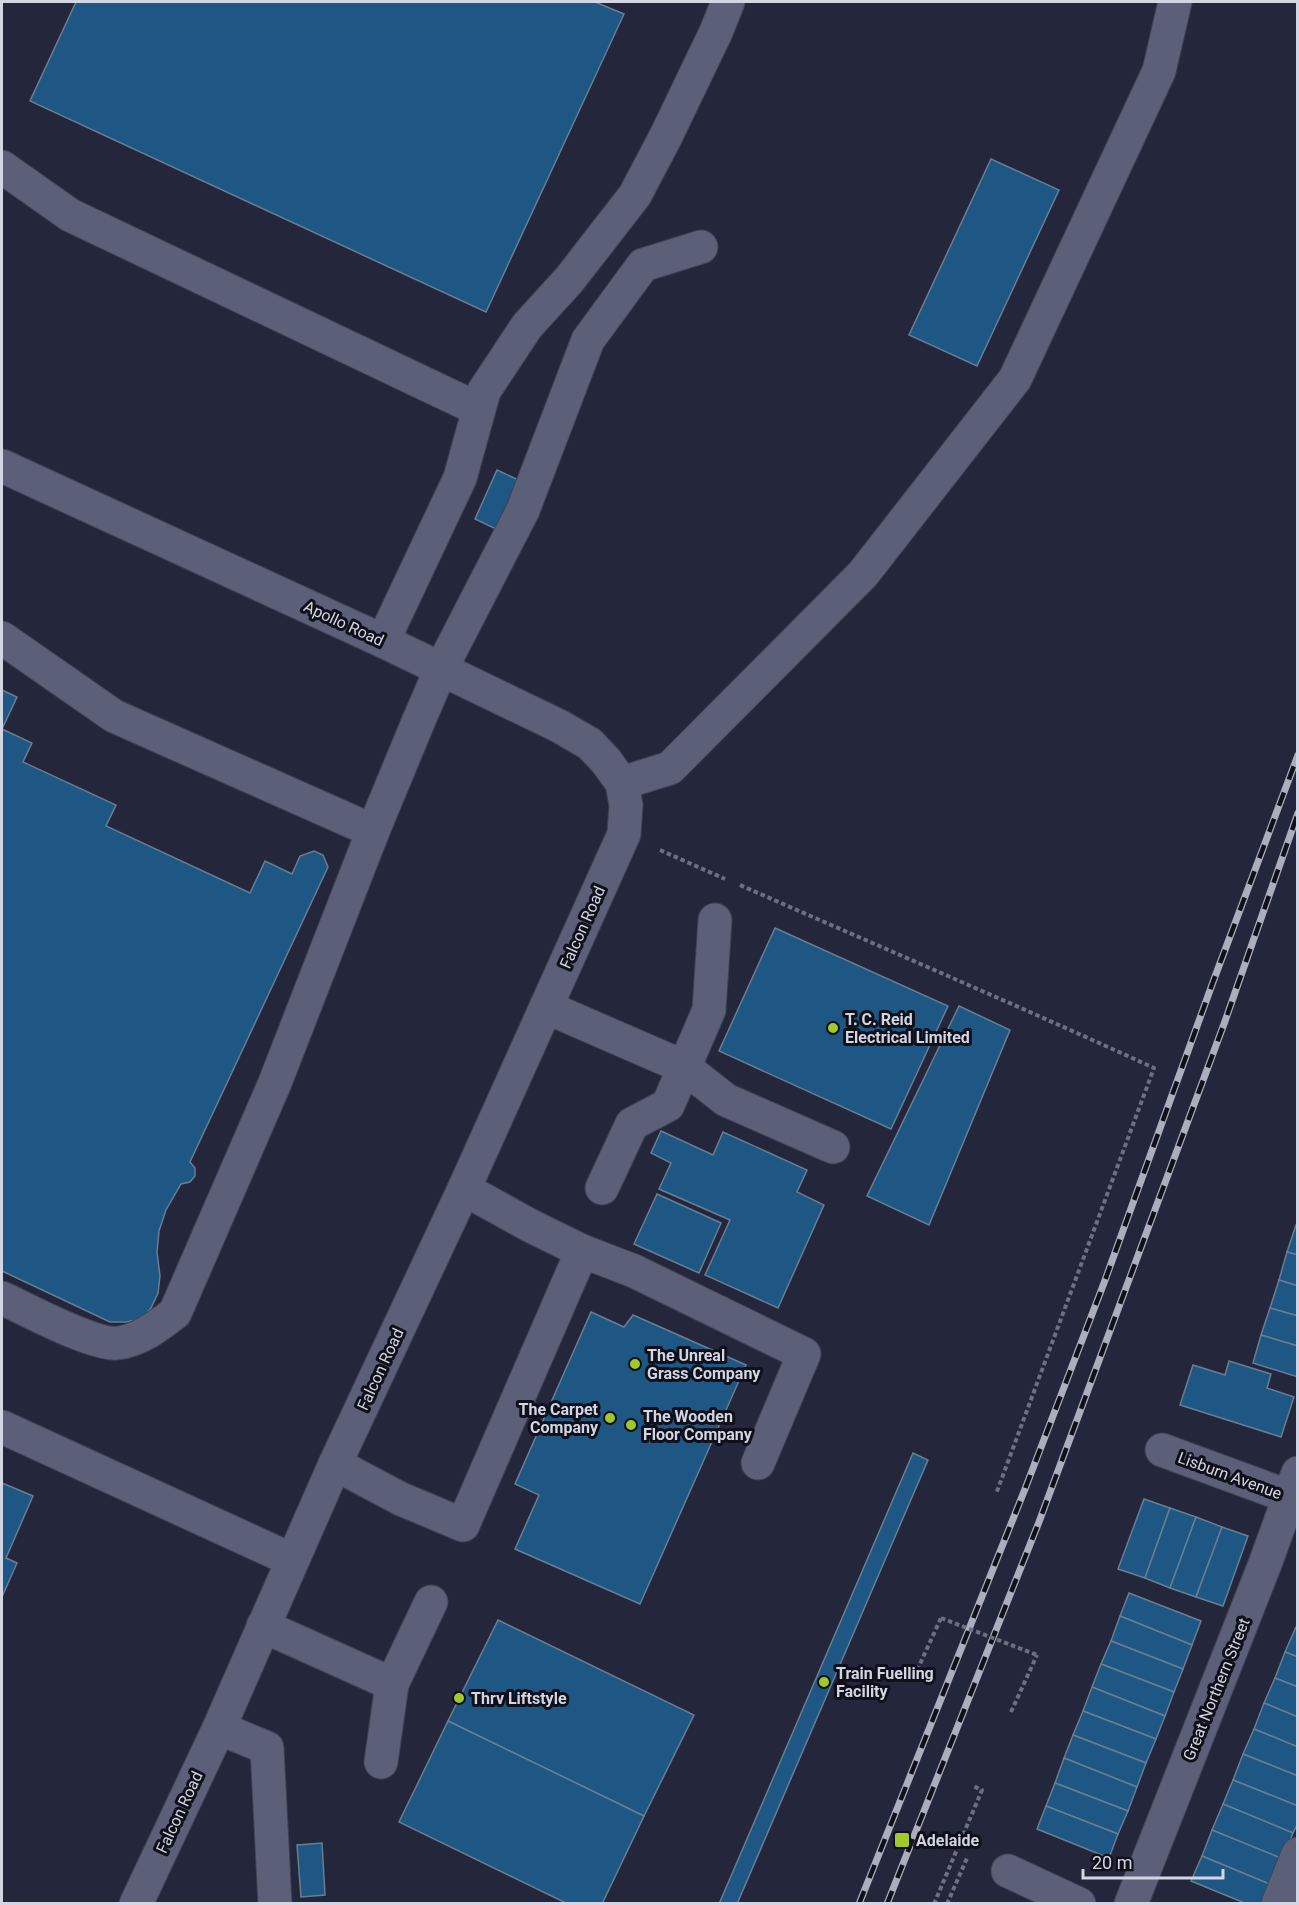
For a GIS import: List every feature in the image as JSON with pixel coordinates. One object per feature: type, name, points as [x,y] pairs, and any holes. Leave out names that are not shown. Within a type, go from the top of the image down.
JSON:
[{"type":"street","points":[[383,641],[460,478],[484,391],[527,326],[569,280],[635,195],[666,136],[728,2]]},
{"type":"street","points":[[624,834],[626,804],[622,783],[670,768],[863,574],[1015,379],[1159,70],[1175,2]]},
{"type":"street","points":[[2,167],[70,215],[478,409]]},
{"type":"street","points":[[2,1298],[84,1336],[117,1344],[147,1333],[176,1313],[274,1085],[374,831],[441,669],[523,510],[588,340],[643,265],[701,247]]},
{"type":"street","name":"Apollo Road","points":[[2,466],[383,641],[559,726],[590,744],[622,783]]},
{"type":"street","points":[[2,638],[114,716],[374,831]]},
{"type":"street","name":"Falcon Road","points":[[136,1904],[219,1728],[335,1464],[464,1189],[624,834]]},
{"type":"street","points":[[602,1188],[632,1124],[668,1105],[709,1010],[715,920]]},
{"type":"street","points":[[546,1007],[684,1067],[726,1100],[833,1147]]},
{"type":"street","points":[[464,1189],[582,1251],[634,1271],[804,1354],[758,1463]]},
{"type":"street","points":[[335,1464],[401,1500],[463,1525],[582,1251]]},
{"type":"street","points":[[2,1427],[292,1560]]},
{"type":"street","name":"Lisburn Avenue","points":[[1162,1450],[1295,1490]]},
{"type":"street","name":"Great Northern Street","points":[[1131,1904],[1295,1490]]},
{"type":"street","points":[[381,1762],[392,1684],[431,1602]]},
{"type":"street","points":[[263,1626],[392,1684]]},
{"type":"street","points":[[219,1728],[267,1748],[275,1904]]},
{"type":"street","points":[[1278,1904],[1298,1854]]},
{"type":"street","points":[[1008,1871],[1079,1904]]},
{"type":"path","points":[[624,834],[917,964],[1006,1000],[1154,1068],[996,1494]]},
{"type":"path","points":[[914,1677],[941,1618],[1037,1656],[1011,1712]]},
{"type":"path","points":[[934,1904],[982,1790],[973,1786]]},
{"type":"building","points":[[76,2],[595,2],[624,14],[486,312],[30,101]]},
{"type":"building","points":[[991,159],[1059,190],[977,366],[909,335]]},
{"type":"building","points":[[497,470],[523,482],[500,531],[475,519]]},
{"type":"building","points":[[2,690],[17,697],[2,729]]},
{"type":"building","points":[[2,729],[32,743],[23,762],[116,805],[106,826],[250,893],[265,861],[292,874],[300,856],[314,851],[323,855],[328,867],[190,1162],[195,1168],[195,1176],[190,1182],[181,1184],[166,1210],[159,1231],[158,1293],[151,1308],[142,1319],[110,1322],[2,1271]]},
{"type":"building","name":"T. C. Reid Electrical Limited","points":[[775,928],[948,1006],[891,1129],[719,1051]]},
{"type":"building","points":[[959,1006],[1010,1030],[929,1225],[867,1196]]},
{"type":"building","points":[[661,1131],[713,1155],[723,1132],[807,1170],[797,1192],[824,1205],[778,1308],[705,1275],[730,1220],[659,1189],[671,1163],[651,1153]]},
{"type":"building","points":[[657,1194],[721,1223],[699,1273],[634,1244]]},
{"type":"building","points":[[1296,1225],[1298,1225],[1298,1255],[1287,1252]]},
{"type":"building","points":[[1287,1252],[1298,1255],[1298,1286],[1279,1280]]},
{"type":"building","points":[[1279,1280],[1298,1286],[1298,1316],[1270,1308]]},
{"type":"building","points":[[1270,1308],[1298,1316],[1298,1346],[1261,1335]]},
{"type":"building","name":"The Wooden Floor Company","points":[[591,1312],[624,1327],[633,1315],[746,1365],[640,1604],[515,1549],[539,1495],[515,1484]]},
{"type":"building","points":[[1261,1335],[1298,1346],[1298,1377],[1253,1363]]},
{"type":"building","points":[[1229,1361],[1271,1374],[1267,1388],[1294,1397],[1281,1437],[1180,1405],[1193,1365],[1225,1375]]},
{"type":"building","name":"Train Fuelling Facility","points":[[913,1453],[928,1460],[737,1904],[719,1904]]},
{"type":"building","points":[[2,1483],[33,1496],[6,1558],[17,1563],[2,1597]]},
{"type":"building","points":[[1144,1499],[1170,1508],[1145,1578],[1118,1569]]},
{"type":"building","points":[[1170,1508],[1196,1517],[1170,1588],[1145,1578]]},
{"type":"building","points":[[1196,1517],[1222,1527],[1196,1597],[1170,1588]]},
{"type":"building","points":[[1222,1527],[1248,1536],[1223,1606],[1196,1597]]},
{"type":"building","points":[[1129,1593],[1201,1621],[1192,1645],[1120,1616]]},
{"type":"building","points":[[1120,1616],[1192,1645],[1183,1669],[1111,1641]]},
{"type":"building","points":[[498,1620],[694,1715],[644,1816],[448,1721]]},
{"type":"building","points":[[1298,1627],[1298,1657],[1285,1652]]},
{"type":"building","points":[[1111,1641],[1183,1669],[1174,1692],[1101,1664]]},
{"type":"building","points":[[1285,1652],[1298,1657],[1298,1687],[1275,1678]]},
{"type":"building","points":[[1101,1664],[1174,1692],[1165,1716],[1092,1687]]},
{"type":"building","points":[[1275,1678],[1298,1687],[1298,1717],[1264,1703]]},
{"type":"building","points":[[1092,1687],[1165,1716],[1156,1739],[1083,1711]]},
{"type":"building","points":[[1264,1703],[1298,1717],[1298,1747],[1254,1729]]},
{"type":"building","points":[[1083,1711],[1156,1739],[1146,1763],[1073,1735]]},
{"type":"building","points":[[448,1721],[644,1816],[602,1904],[568,1904],[399,1822]]},
{"type":"building","points":[[1254,1729],[1298,1747],[1298,1776],[1243,1754]]},
{"type":"building","points":[[1073,1735],[1146,1763],[1137,1787],[1064,1758]]},
{"type":"building","points":[[1243,1754],[1298,1776],[1298,1806],[1233,1780]]},
{"type":"building","points":[[1064,1758],[1137,1787],[1128,1811],[1055,1783]]},
{"type":"building","points":[[1233,1780],[1298,1806],[1298,1823],[1293,1833],[1223,1804]]},
{"type":"building","points":[[1055,1783],[1128,1811],[1118,1834],[1046,1806]]},
{"type":"building","points":[[1223,1804],[1293,1833],[1283,1859],[1212,1830]]},
{"type":"building","points":[[1046,1806],[1118,1834],[1109,1858],[1037,1829]]},
{"type":"building","points":[[1212,1830],[1283,1859],[1272,1885],[1202,1856]]},
{"type":"building","points":[[322,1843],[325,1895],[301,1897],[297,1845]]},
{"type":"building","points":[[1202,1856],[1272,1885],[1265,1904],[1247,1904],[1191,1881]]},
{"type":"railway","points":[[859,1904],[1025,1489],[1104,1283],[1298,755]]},
{"type":"railway","points":[[887,1904],[1039,1522],[1224,1024],[1298,813]]},
{"type":"place","name":"T. C. Reid Electrical Limited","points":[[833,1028]]},
{"type":"place","name":"The Unreal Grass Company","points":[[635,1364]]},
{"type":"place","name":"The Carpet Company","points":[[610,1418]]},
{"type":"place","name":"The Wooden Floor Company","points":[[631,1425]]},
{"type":"place","name":"Train Fuelling Facility","points":[[824,1682]]},
{"type":"place","name":"Thrv Liftstyle","points":[[459,1698]]},
{"type":"place","name":"Adelaide","points":[[902,1840]]}]
